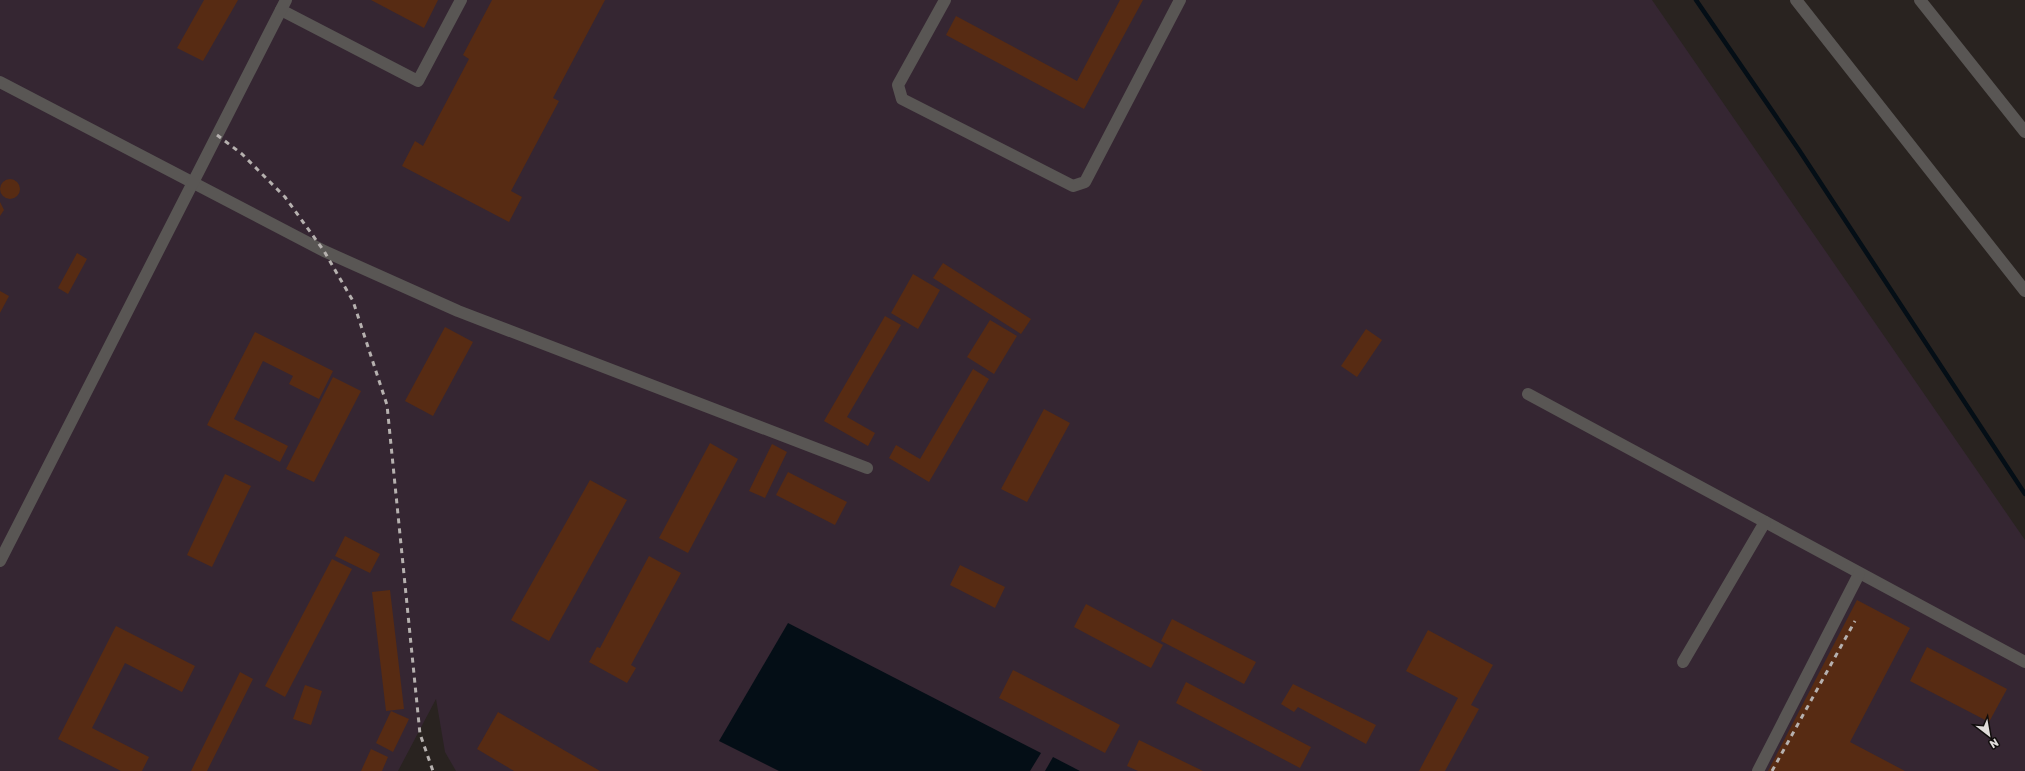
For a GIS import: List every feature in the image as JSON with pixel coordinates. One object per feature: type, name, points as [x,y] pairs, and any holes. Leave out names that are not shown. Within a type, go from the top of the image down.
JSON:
[{"type":"street","points":[[0,561],[284,5],[418,81],[461,0]]},
{"type":"street","points":[[945,0],[898,85],[902,99],[1073,186],[1085,182],[1180,0]]},
{"type":"street","points":[[1796,0],[2025,291]]},
{"type":"street","points":[[1920,0],[2025,132]]},
{"type":"street","points":[[0,82],[324,251],[458,311],[867,468]]},
{"type":"street","points":[[1528,394],[1859,574],[2025,662]]},
{"type":"street","points":[[1684,662],[1764,522]]},
{"type":"street","points":[[1758,771],[1859,574]]},
{"type":"shaded area","points":[[0,0],[1652,0],[2025,540],[2025,771],[456,771],[445,752],[436,699],[398,771],[0,771]]},
{"type":"shaded area","points":[[788,623],[1041,753],[1030,771],[779,771],[719,741]]},
{"type":"shaded area","points":[[1053,757],[1080,771],[1045,771]]},
{"type":"building","points":[[204,0],[238,0],[203,61],[177,48]]},
{"type":"building","points":[[371,0],[438,0],[424,28]]},
{"type":"building","points":[[492,0],[605,0],[553,98],[559,101],[511,191],[522,197],[509,222],[402,166],[415,141],[423,146],[469,59],[463,55]]},
{"type":"building","points":[[1120,0],[1143,0],[1084,109],[946,35],[956,16],[1077,81]]},
{"type":"building","points":[[10,179],[17,182],[20,189],[17,196],[10,199],[3,196],[0,189],[3,182]]},
{"type":"building","points":[[0,202],[4,210],[0,216]]},
{"type":"building","points":[[77,253],[87,259],[68,294],[58,288]]},
{"type":"building","points":[[943,263],[1031,319],[1021,334],[933,278]]},
{"type":"building","points":[[913,274],[940,290],[918,329],[891,313]]},
{"type":"building","points":[[0,291],[9,296],[0,313]]},
{"type":"building","points":[[885,316],[901,325],[847,417],[875,433],[868,446],[824,421]]},
{"type":"building","points":[[990,320],[1017,336],[994,374],[967,357]]},
{"type":"building","points":[[445,327],[473,342],[433,416],[405,401]]},
{"type":"building","points":[[1366,329],[1382,340],[1357,377],[1341,366]]},
{"type":"building","points":[[255,332],[333,371],[319,399],[289,384],[293,376],[263,361],[234,419],[288,446],[280,462],[207,425]]},
{"type":"building","points":[[973,369],[989,379],[929,482],[889,458],[896,445],[920,459]]},
{"type":"building","points":[[333,377],[361,391],[314,482],[286,469]]},
{"type":"building","points":[[1044,409],[1070,423],[1027,502],[1001,489]]},
{"type":"building","points":[[710,443],[738,459],[688,553],[659,538]]},
{"type":"building","points":[[772,444],[787,452],[765,498],[749,491]]},
{"type":"building","points":[[788,472],[847,502],[835,525],[776,495]]},
{"type":"building","points":[[225,474],[251,486],[212,567],[187,555]]},
{"type":"building","points":[[590,480],[627,500],[549,641],[511,620]]},
{"type":"building","points":[[345,536],[380,554],[370,573],[335,556]]},
{"type":"building","points":[[649,556],[681,573],[631,665],[636,668],[627,683],[589,662],[597,647],[600,648]]},
{"type":"building","points":[[332,559],[352,569],[285,697],[265,686]]},
{"type":"building","points":[[960,565],[1005,587],[995,608],[950,585]]},
{"type":"building","points":[[390,590],[404,709],[386,711],[372,592]]},
{"type":"building","points":[[1857,600],[1910,628],[1850,742],[1905,771],[1768,771]]},
{"type":"building","points":[[1086,604],[1163,645],[1151,668],[1074,627]]},
{"type":"building","points":[[1172,619],[1256,662],[1244,684],[1161,641]]},
{"type":"building","points":[[116,626],[195,666],[182,692],[125,663],[92,728],[149,757],[142,771],[121,771],[58,739]]},
{"type":"building","points":[[1428,630],[1493,665],[1471,705],[1479,709],[1445,771],[1419,771],[1458,698],[1406,671]]},
{"type":"building","points":[[1927,647],[2007,689],[1989,722],[1910,681]]},
{"type":"building","points":[[1013,670],[1120,725],[1105,753],[999,698]]},
{"type":"building","points":[[240,672],[253,679],[207,771],[191,771]]},
{"type":"building","points":[[1186,682],[1311,747],[1300,768],[1176,703]]},
{"type":"building","points":[[1293,684],[1376,725],[1366,744],[1298,707],[1294,712],[1281,704]]},
{"type":"building","points":[[305,685],[322,691],[311,725],[293,719]]},
{"type":"building","points":[[391,711],[409,719],[393,752],[376,743]]},
{"type":"building","points":[[498,712],[600,771],[514,771],[477,749]]},
{"type":"building","points":[[1139,740],[1203,771],[1138,771],[1127,766]]},
{"type":"building","points":[[371,749],[388,757],[382,771],[361,771]]},
{"type":"waterway","points":[[1696,0],[1799,150],[2025,494]]},
{"type":"railway","points":[[217,135],[242,154],[285,197],[324,251],[353,301],[387,405],[420,734],[433,771]]},
{"type":"railway","points":[[1772,771],[1855,621]]}]
